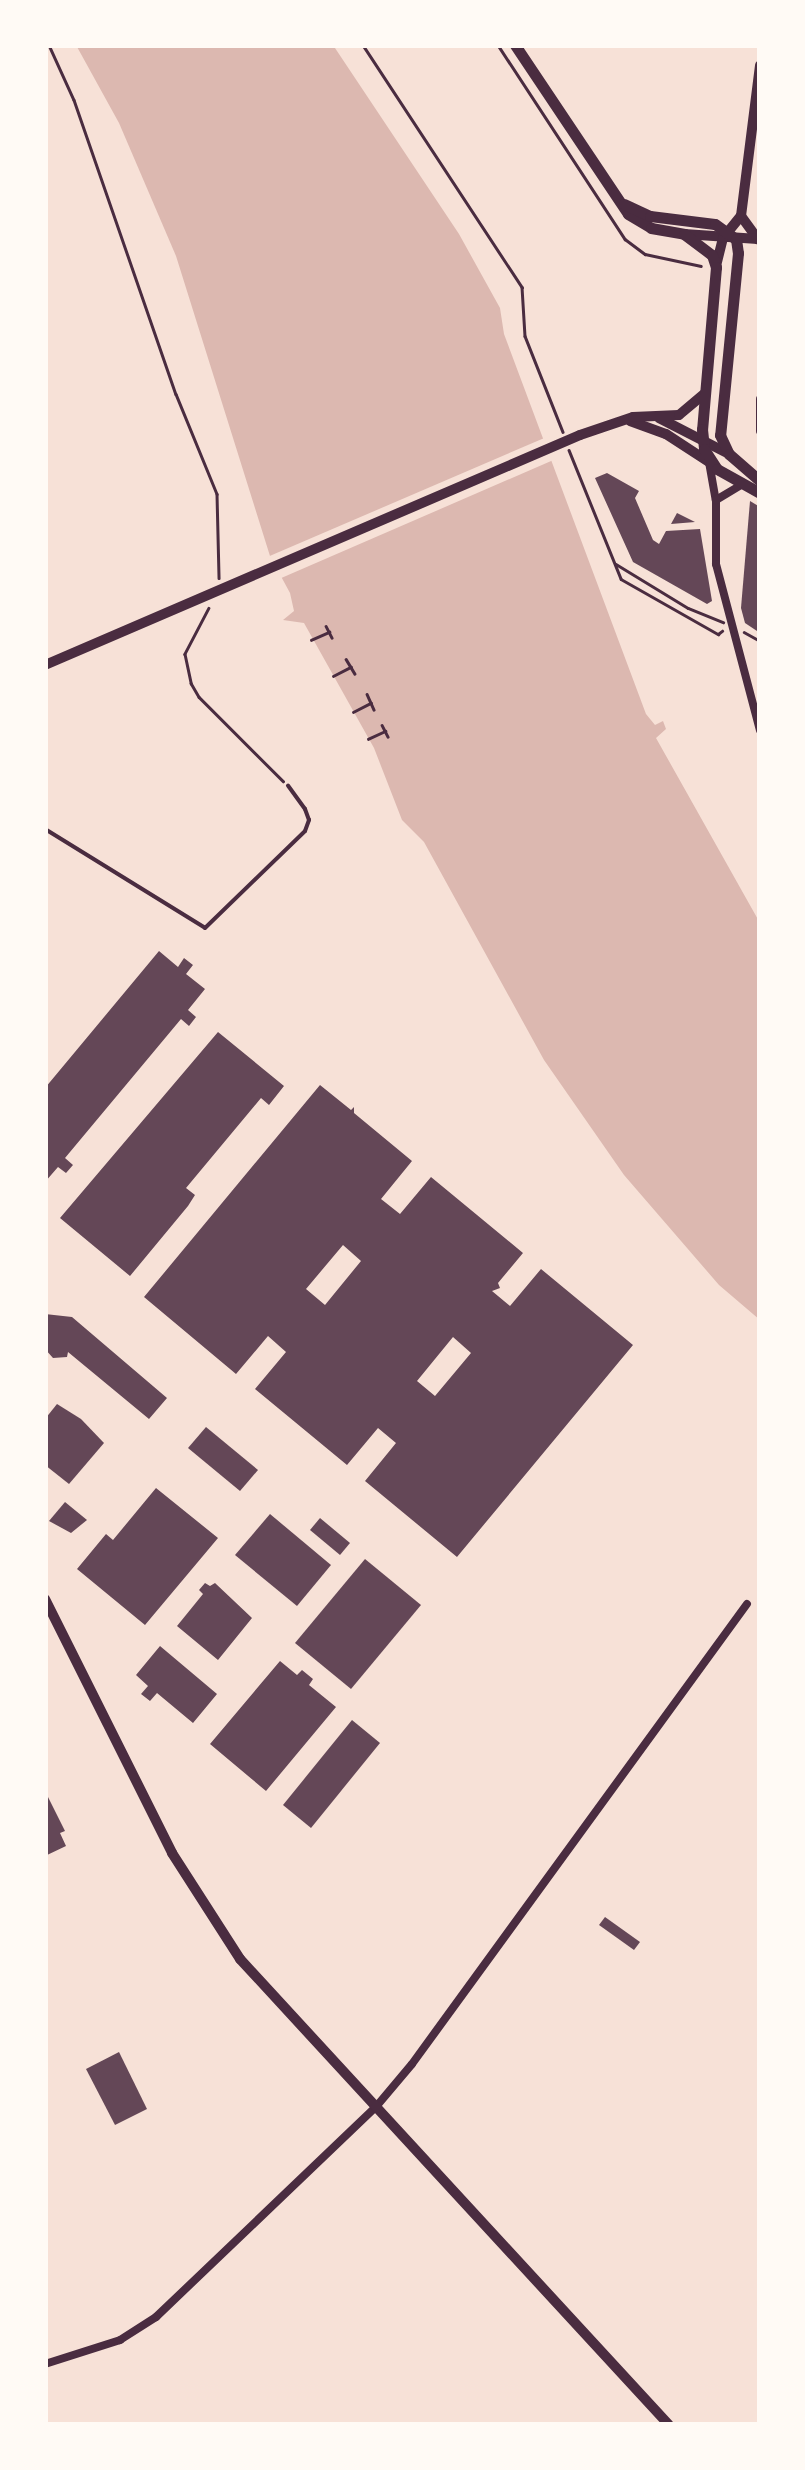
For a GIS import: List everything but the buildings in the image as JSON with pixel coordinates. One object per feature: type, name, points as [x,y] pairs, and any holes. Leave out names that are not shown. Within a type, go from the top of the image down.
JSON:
[{"type":"main road","points":[[514,45],[628,214],[644,225],[684,234],[759,238]]},
{"type":"main road","points":[[709,462],[703,440],[716,266],[742,216],[760,64]]},
{"type":"main road","points":[[616,196],[650,216],[729,236],[738,253],[720,427],[729,454]]},
{"type":"main road","points":[[742,216],[759,238]]},
{"type":"main road","points":[[684,234],[704,246],[716,266]]},
{"type":"main road","points":[[738,253],[759,238]]},
{"type":"main road","points":[[45,665],[580,435],[624,420],[687,411],[705,393]]},
{"type":"main road","points":[[658,418],[729,454],[760,482]]},
{"type":"main road","points":[[624,420],[650,426],[688,445],[741,485],[760,493]]},
{"type":"main road","points":[[688,445],[720,427]]},
{"type":"main road","points":[[45,1598],[172,1853],[211,1918],[270,1995],[669,2425]]},
{"type":"street","points":[[760,400],[760,431]]},
{"type":"street","points":[[709,462],[716,500],[716,564],[760,730]]},
{"type":"street","points":[[716,500],[741,485]]},
{"type":"street","points":[[45,2364],[98,2350],[156,2316],[375,2108],[746,1604]]},
{"type":"lane","points":[[45,829],[204,928],[305,831],[309,820],[288,786]]},
{"type":"path","points":[[49,45],[74,100],[220,512],[219,580]]},
{"type":"path","points":[[363,45],[500,247],[526,302],[525,336],[621,579],[718,634]]},
{"type":"path","points":[[614,562],[716,620]]},
{"type":"path","points":[[215,599],[187,644],[191,683],[199,697],[288,786]]},
{"type":"path","points":[[326,626],[332,638]]},
{"type":"path","points":[[310,640],[329,632]]},
{"type":"path","points":[[346,659],[356,674]]},
{"type":"path","points":[[333,676],[351,667]]},
{"type":"path","points":[[367,694],[374,710]]},
{"type":"path","points":[[353,712],[371,703]]},
{"type":"path","points":[[382,725],[388,737]]},
{"type":"path","points":[[368,740],[385,731]]},
{"type":"shaded area","points":[[76,45],[333,45],[459,234],[500,308],[504,334],[646,714],[655,725],[663,721],[666,729],[656,738],[760,923],[760,1320],[719,1285],[624,1175],[544,1060],[424,842],[402,820],[374,748],[304,623],[283,620],[294,611],[290,593],[270,556],[176,256],[119,123]]},
{"type":"pier","points":[[549,436],[558,458],[279,579],[265,558]]}]
